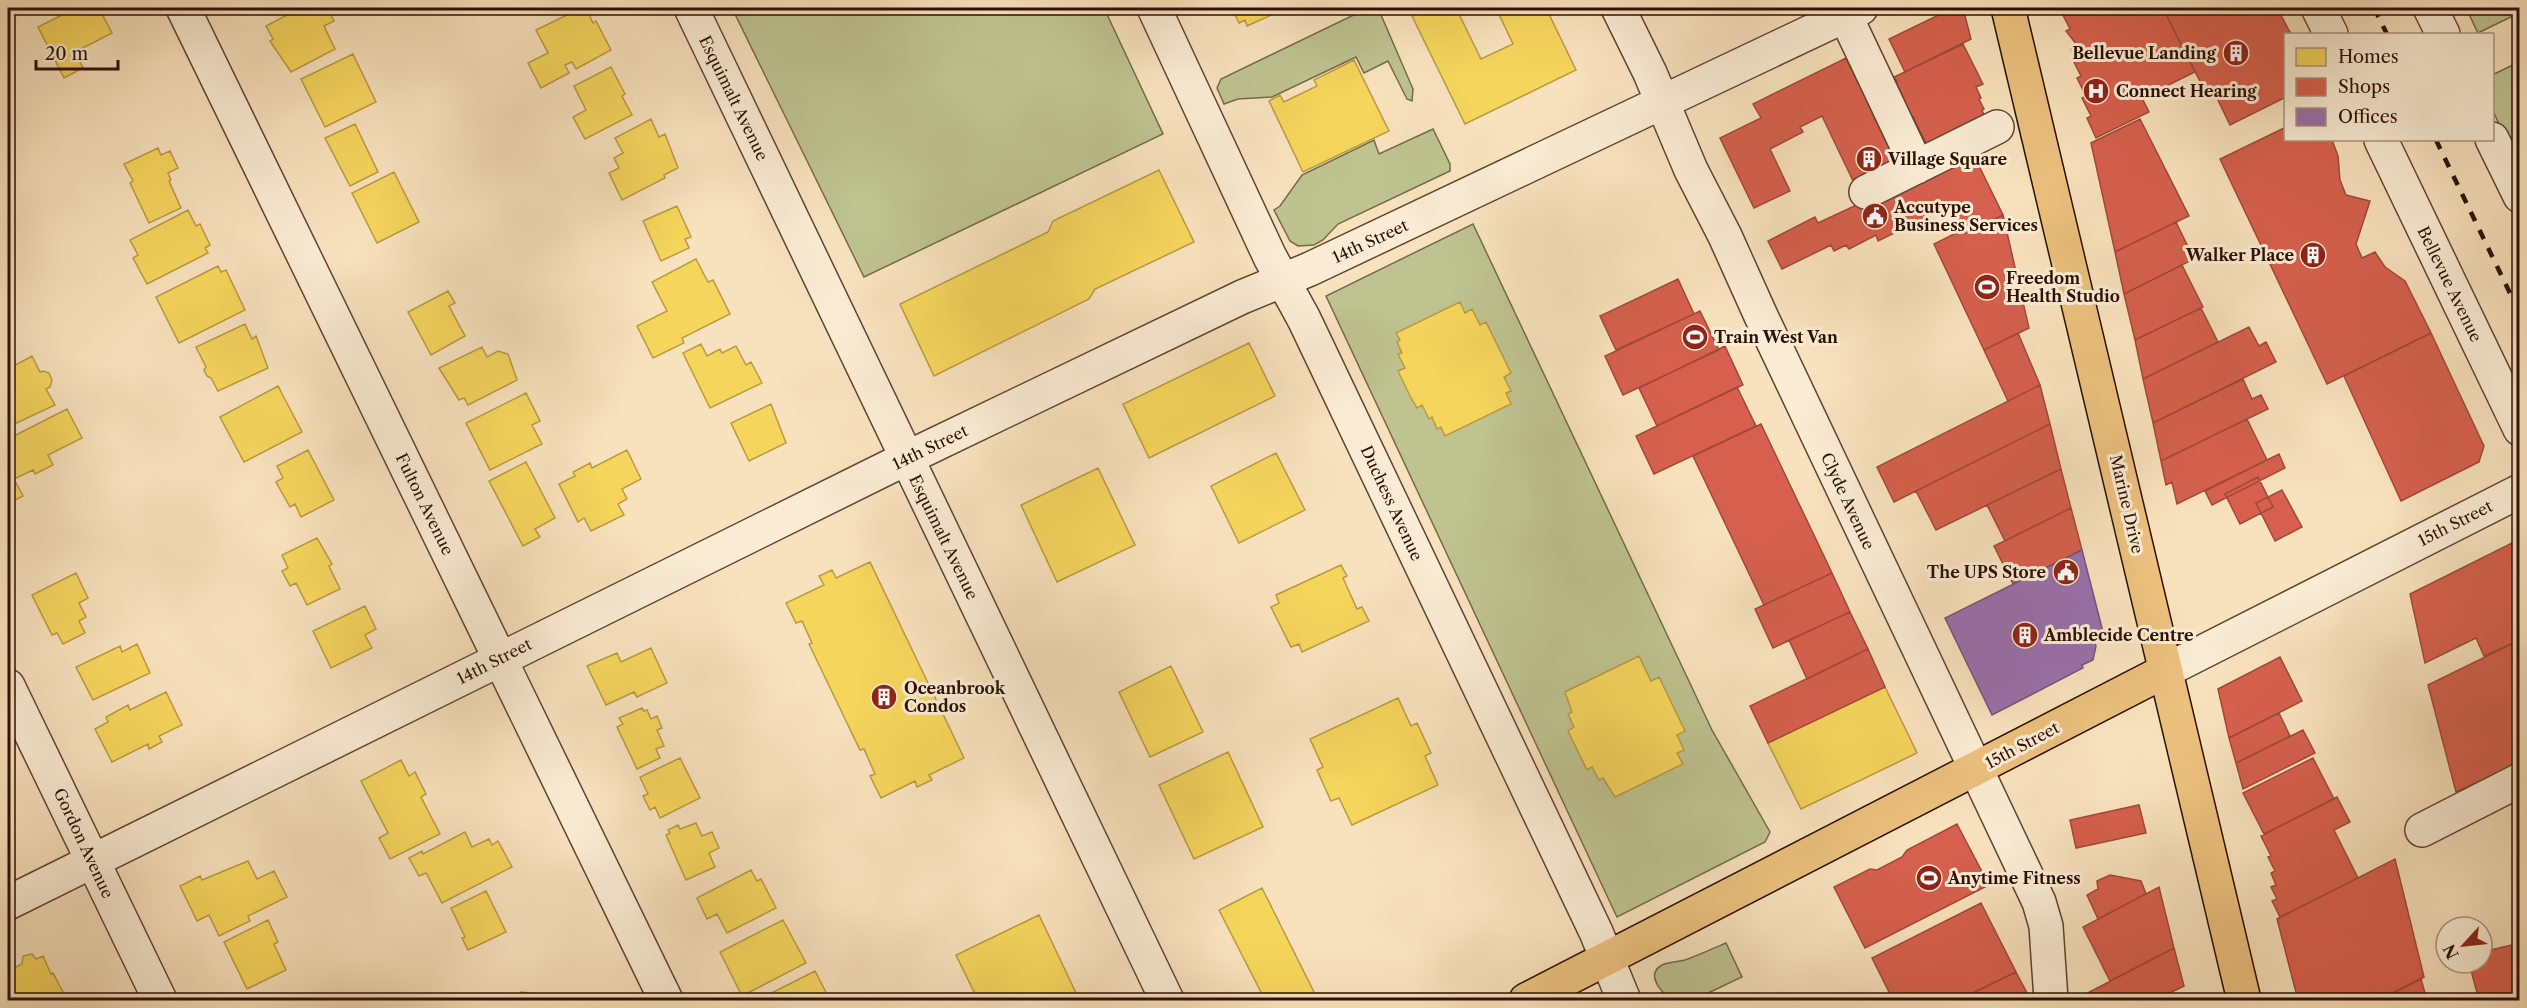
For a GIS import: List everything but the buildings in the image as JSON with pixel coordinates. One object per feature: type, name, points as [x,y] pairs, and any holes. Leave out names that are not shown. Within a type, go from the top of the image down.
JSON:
[{"type":"main road","name":"Marine Drive","points":[[2008,8],[2244,1000]]},
{"type":"main road","name":"15th Street","points":[[1526,1000],[2165,671]]},
{"type":"street","name":"Fulton Avenue","points":[[183,8],[666,1000]]},
{"type":"street","name":"Esquimalt Avenue","points":[[691,8],[1167,1000]]},
{"type":"street","name":"Duchess Avenue","points":[[1154,8],[1270,257],[1310,329],[1581,900],[1624,1000]]},
{"type":"street","name":"Clyde Avenue","points":[[1618,8],[1691,170],[1725,236],[1796,391],[1977,769],[2043,914],[2051,1000]]},
{"type":"street","points":[[2318,8],[2330,33]]},
{"type":"street","points":[[2430,8],[2442,33]]},
{"type":"street","name":"14th Street","points":[[8,903],[500,657],[907,458],[1242,297],[1284,280],[1853,11]]},
{"type":"street","points":[[1853,11],[1917,167]]},
{"type":"street","points":[[1866,192],[1997,128]]},
{"type":"street","name":"Bellevue Avenue","points":[[2381,141],[2520,429]]},
{"type":"street","points":[[2494,141],[2520,196]]},
{"type":"street","name":"15th Street","points":[[2165,671],[2520,490]]},
{"type":"street","name":"Gordon Avenue","points":[[8,686],[160,1000]]},
{"type":"street","points":[[2422,830],[2520,780]]},
{"type":"green space","points":[[732,8],[1104,8],[1163,134],[864,277]]},
{"type":"green space","points":[[1368,8],[1378,8],[1413,89],[1412,101],[1407,99],[1388,61],[1364,73],[1356,57],[1272,97],[1238,99],[1224,104],[1217,88],[1221,79]]},
{"type":"green space","points":[[2466,8],[2519,8],[2519,13],[2478,33]]},
{"type":"green space","points":[[2519,62],[2519,167],[2494,113],[2494,74]]},
{"type":"green space","points":[[1433,129],[1450,164],[1450,171],[1338,224],[1323,240],[1314,245],[1298,246],[1290,241],[1274,210],[1280,206],[1302,175],[1374,140],[1379,154]]},
{"type":"green space","points":[[1473,224],[1712,730],[1770,832],[1765,842],[1617,917],[1326,296]]},
{"type":"green space","points":[[1726,943],[1742,977],[1704,995],[1706,1000],[1671,1000],[1657,984],[1655,974],[1662,965],[1685,960]]},
{"type":"railway","points":[[2374,8],[2386,33]]},
{"type":"railway","points":[[2436,141],[2520,314]]},
{"type":"place","name":"Bellevue Landing","points":[[2236,53]]},
{"type":"place","name":"Connect Hearing","points":[[2096,91]]},
{"type":"place","name":"Village Square","points":[[1869,159]]},
{"type":"place","name":"Accutype Business Services","points":[[1875,216]]},
{"type":"place","name":"Walker Place","points":[[2313,255]]},
{"type":"place","name":"Freedom Health Studio","points":[[1987,287]]},
{"type":"place","name":"Train West Van","points":[[1695,337]]},
{"type":"place","name":"The UPS Store","points":[[2066,572]]},
{"type":"place","name":"Amblecide Centre","points":[[2025,635]]},
{"type":"place","name":"Oceanbrook Condos","points":[[884,697]]},
{"type":"place","name":"Anytime Fitness","points":[[1929,878]]}]
